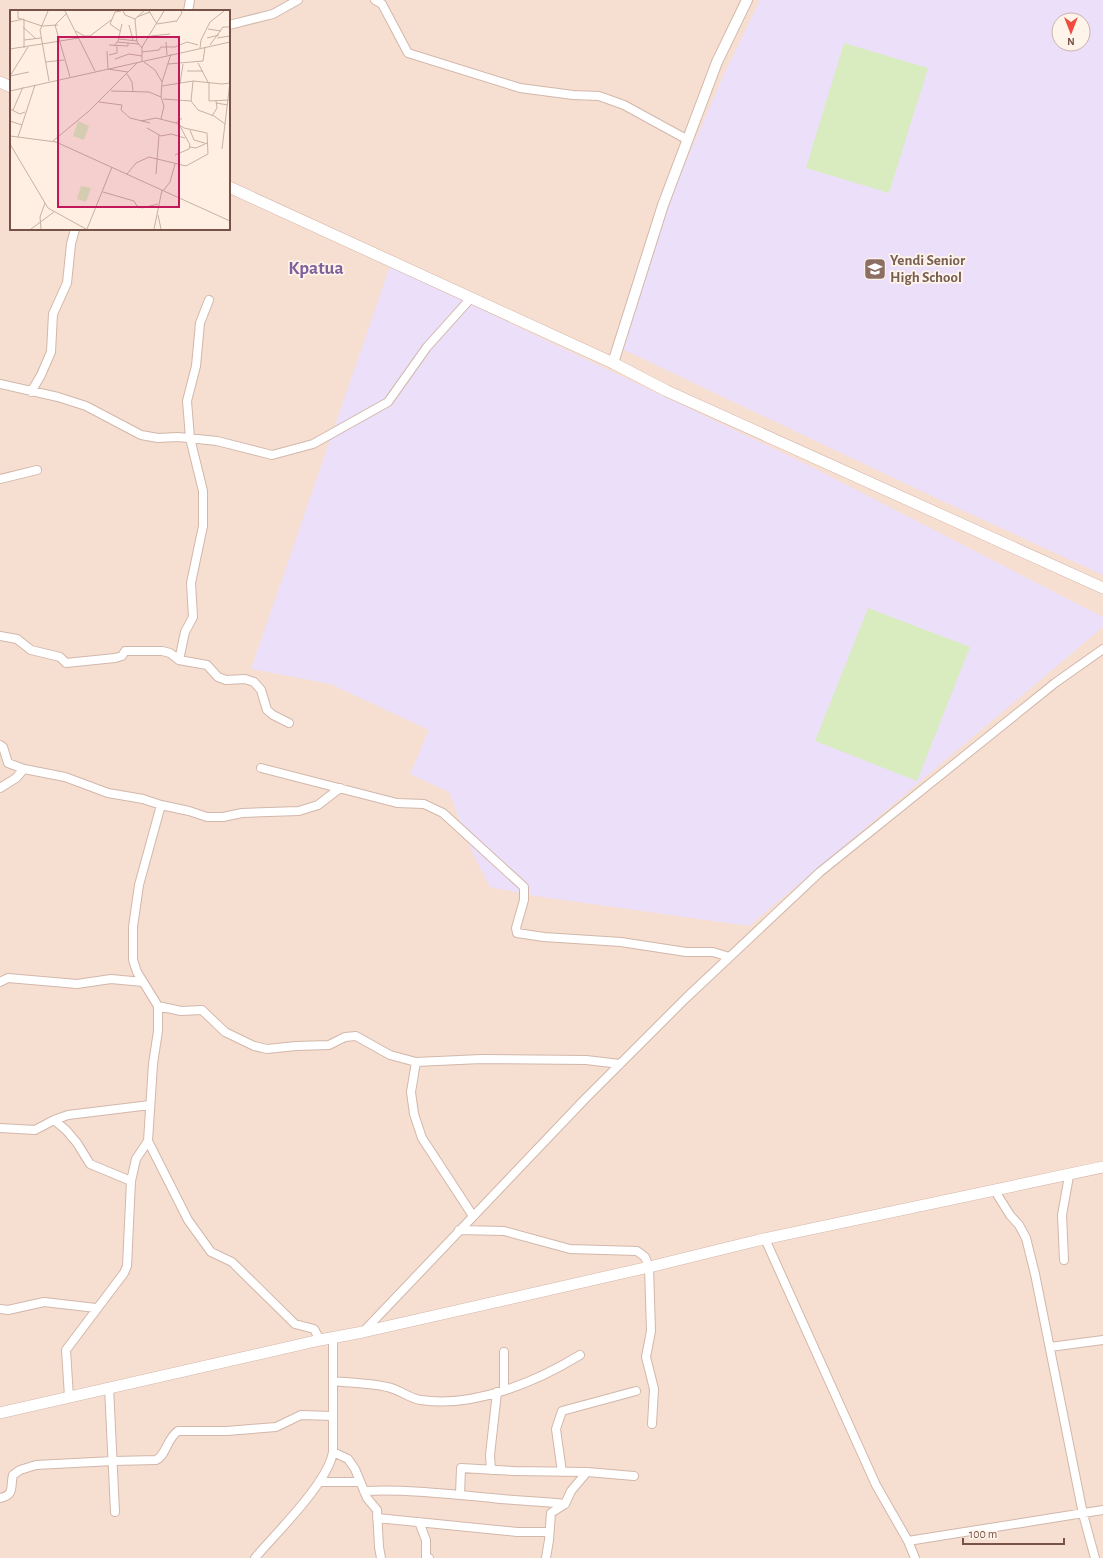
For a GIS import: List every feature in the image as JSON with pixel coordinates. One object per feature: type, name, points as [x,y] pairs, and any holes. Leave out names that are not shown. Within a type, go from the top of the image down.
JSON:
[{"type":"main road","points":[[0,82],[10,87]]},
{"type":"main road","points":[[230,187],[613,363],[667,391],[1103,588]]},
{"type":"main road","points":[[0,1413],[109,1387],[333,1337],[363,1332],[649,1267],[765,1239],[1068,1176],[1103,1167]]},
{"type":"street","points":[[188,10],[190,0]]},
{"type":"street","points":[[230,25],[272,14],[298,0]]},
{"type":"street","points":[[375,0],[382,4],[408,53],[520,88],[574,95],[599,96],[624,105],[688,140]]},
{"type":"street","points":[[613,363],[663,205],[717,62],[747,0]]},
{"type":"street","points":[[31,392],[42,375],[51,352],[53,314],[67,283],[71,244],[75,230]]},
{"type":"street","points":[[0,384],[58,397],[86,406],[141,435],[158,438],[190,438],[218,441],[272,455],[313,444],[388,402],[427,347],[472,298]]},
{"type":"street","points":[[179,660],[185,632],[193,617],[192,583],[203,526],[202,491],[190,438],[187,401],[196,366],[200,323],[209,300]]},
{"type":"street","points":[[0,480],[36,470]]},
{"type":"street","points":[[0,636],[17,639],[31,650],[60,657],[66,663],[115,658],[122,656],[126,651],[133,650],[162,651],[170,653],[179,660],[207,665],[218,677],[226,680],[245,679],[254,682],[261,690],[267,710],[273,715],[289,723]]},
{"type":"street","points":[[363,1332],[459,1230],[620,1064],[729,957],[820,872],[1055,684],[1103,649]]},
{"type":"street","points":[[0,746],[3,747],[8,763],[24,769],[65,777],[108,793],[142,799],[161,805],[190,811],[207,817],[223,817],[242,813],[299,811],[318,805],[340,788]]},
{"type":"street","points":[[261,768],[397,803],[424,804],[443,813],[524,887],[524,900],[516,928],[517,933],[544,937],[621,942],[686,952],[713,952],[729,957]]},
{"type":"street","points":[[0,788],[16,778],[24,769]]},
{"type":"street","points":[[70,1397],[66,1350],[96,1308],[105,1299],[124,1273],[127,1266],[131,1181],[136,1159],[148,1140],[153,1064],[158,1031],[158,1006],[143,982],[133,960],[136,901],[161,805]]},
{"type":"street","points":[[0,982],[8,978],[77,984],[111,979],[143,982]]},
{"type":"street","points":[[158,1006],[181,1011],[202,1010],[225,1032],[254,1046],[267,1049],[329,1045],[345,1037],[356,1036],[390,1055],[416,1062],[481,1059],[586,1060],[620,1064]]},
{"type":"street","points":[[416,1062],[411,1092],[414,1114],[422,1138],[473,1216]]},
{"type":"street","points":[[0,1128],[35,1130],[54,1120],[90,1111],[150,1105]]},
{"type":"street","points":[[54,1120],[66,1130],[77,1143],[90,1164],[131,1181]]},
{"type":"street","points":[[148,1140],[188,1220],[212,1252],[232,1262],[295,1324],[314,1329],[320,1340]]},
{"type":"street","points":[[1064,1260],[1062,1215],[1068,1176]]},
{"type":"street","points":[[996,1191],[1026,1238],[1050,1347],[1083,1514],[1095,1558]]},
{"type":"street","points":[[459,1230],[504,1231],[570,1248],[637,1251],[645,1257],[649,1267],[651,1331],[646,1357],[654,1389],[652,1424]]},
{"type":"street","points":[[765,1239],[876,1485],[908,1541],[915,1558]]},
{"type":"street","points":[[0,1309],[8,1310],[44,1302],[96,1308]]},
{"type":"street","points":[[255,1558],[319,1482],[331,1462],[333,1452],[333,1337]]},
{"type":"street","points":[[1050,1347],[1103,1340]]},
{"type":"street","points":[[491,1470],[490,1455],[500,1391],[504,1352]]},
{"type":"street","points":[[332,1381],[388,1387],[420,1400],[451,1402],[500,1391],[528,1382],[580,1355]]},
{"type":"street","points":[[109,1387],[115,1512]]},
{"type":"street","points":[[562,1472],[556,1429],[562,1411],[636,1392]]},
{"type":"street","points":[[0,1498],[7,1496],[10,1493],[13,1475],[20,1470],[36,1466],[113,1461],[158,1460],[168,1441],[178,1431],[276,1427],[301,1415],[333,1416]]},
{"type":"street","points":[[333,1452],[348,1459],[355,1469],[359,1482],[364,1491],[377,1510],[381,1558]]},
{"type":"street","points":[[460,1494],[461,1468],[586,1472],[634,1476]]},
{"type":"street","points":[[546,1558],[551,1513],[565,1504],[571,1491],[586,1472]]},
{"type":"street","points":[[319,1482],[359,1482]]},
{"type":"street","points":[[364,1491],[385,1490],[460,1494],[565,1504]]},
{"type":"street","points":[[908,1541],[1103,1510]]},
{"type":"street","points":[[377,1518],[517,1532],[549,1532]]},
{"type":"street","points":[[418,1522],[426,1540],[426,1556],[429,1558]]},
{"type":"shaded area","points":[[0,0],[1103,0],[1103,1558],[0,1558]]},
{"type":"shaded area","name":"Yendi Senior High School","points":[[760,0],[1103,0],[1103,575],[938,499],[622,349],[674,189],[725,72]]},
{"type":"shaded area","points":[[390,266],[806,464],[1103,617],[1103,627],[749,926],[535,896],[490,887],[473,854],[449,792],[410,774],[429,730],[330,684],[251,669]]},
{"type":"green space","points":[[844,43],[928,68],[889,193],[806,168]]},
{"type":"green space","points":[[868,608],[970,647],[917,781],[815,741]]},
{"type":"place","name":"Yendi Senior High School","points":[[875,269]]},
{"type":"district","name":"Kpatua","points":[[316,268]]}]
